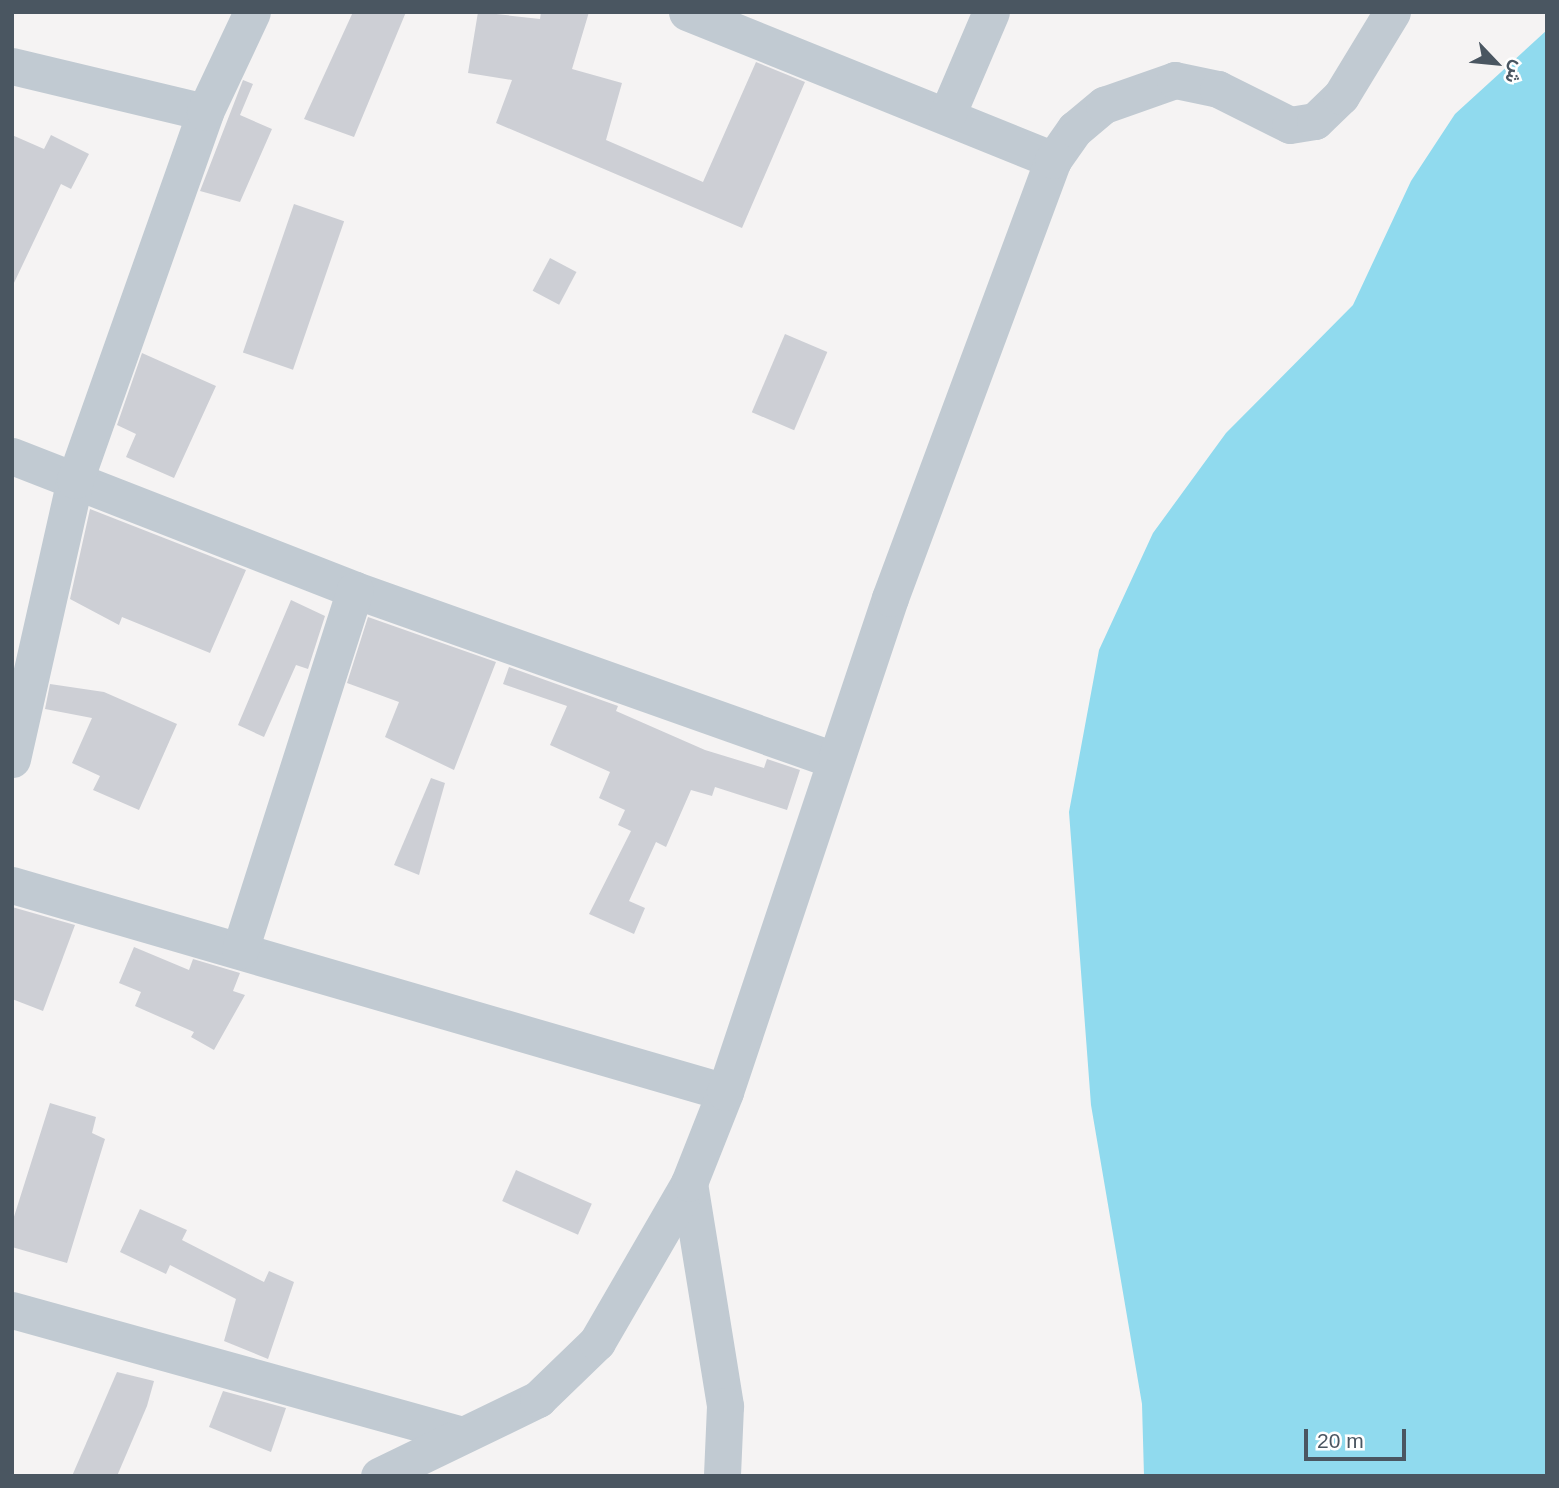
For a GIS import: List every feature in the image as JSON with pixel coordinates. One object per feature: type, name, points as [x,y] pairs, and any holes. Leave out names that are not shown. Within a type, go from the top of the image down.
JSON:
[{"type":"street","points":[[12,759],[75,480],[205,111],[252,12]]},
{"type":"street","points":[[687,12],[1053,160]]},
{"type":"street","points":[[947,115],[991,12]]},
{"type":"street","points":[[379,1476],[458,1434],[538,1399],[597,1342],[689,1182],[725,1092],[834,760],[1053,160],[1075,129],[1104,105],[1175,80],[1218,89],[1290,125],[1315,121],[1341,96],[1392,12]]},
{"type":"street","points":[[12,66],[205,111]]},
{"type":"street","points":[[12,456],[355,590],[834,760]]},
{"type":"street","points":[[240,950],[355,590]]},
{"type":"street","points":[[12,886],[725,1092]]},
{"type":"street","points":[[689,1182],[725,1406],[722,1476]]},
{"type":"street","points":[[12,1310],[458,1434]]},
{"type":"water","points":[[1547,30],[1547,1476],[1144,1476],[1142,1404],[1091,1105],[1069,812],[1099,650],[1153,533],[1226,433],[1353,305],[1411,181],[1455,114]]},
{"type":"building","points":[[353,12],[406,12],[354,137],[304,119]]},
{"type":"building","points":[[478,12],[540,19],[541,12],[589,12],[572,69],[622,83],[606,140],[703,182],[756,62],[805,82],[742,228],[496,123],[512,80],[468,73]]},
{"type":"building","points":[[243,80],[253,84],[240,115],[272,129],[240,202],[200,191]]},
{"type":"building","points":[[12,135],[44,149],[51,135],[89,154],[71,189],[61,184],[13,285]]},
{"type":"building","points":[[294,204],[344,221],[293,370],[243,352]]},
{"type":"building","points":[[550,258],[576,272],[559,305],[533,291]]},
{"type":"building","points":[[785,334],[827,352],[794,430],[752,412]]},
{"type":"building","points":[[142,353],[216,386],[174,478],[126,457],[136,434],[117,425]]},
{"type":"building","points":[[90,509],[246,570],[210,653],[122,617],[119,625],[70,599]]},
{"type":"building","points":[[291,600],[325,616],[308,669],[296,665],[264,737],[238,725]]},
{"type":"building","points":[[368,617],[496,662],[454,770],[385,737],[399,702],[347,683]]},
{"type":"building","points":[[509,667],[618,706],[616,711],[705,750],[764,768],[767,759],[800,770],[787,810],[715,787],[712,796],[691,790],[666,847],[656,842],[629,901],[645,908],[634,934],[589,914],[631,831],[618,825],[625,810],[599,798],[610,772],[550,745],[567,706],[503,684]]},
{"type":"building","points":[[50,684],[104,692],[177,724],[139,810],[93,790],[100,776],[72,763],[92,718],[45,709]]},
{"type":"building","points":[[431,778],[445,783],[419,875],[394,865]]},
{"type":"building","points":[[12,907],[75,925],[43,1011],[12,999]]},
{"type":"building","points":[[134,947],[189,970],[193,959],[240,973],[233,991],[245,995],[214,1050],[191,1037],[194,1032],[135,1006],[141,992],[119,983]]},
{"type":"building","points":[[50,1103],[96,1117],[92,1133],[105,1139],[67,1263],[12,1247],[12,1223]]},
{"type":"building","points":[[516,1170],[592,1204],[578,1235],[502,1201]]},
{"type":"building","points":[[140,1209],[187,1230],[182,1240],[264,1282],[269,1271],[294,1282],[268,1359],[224,1341],[236,1299],[170,1265],[166,1274],[120,1252]]},
{"type":"building","points":[[117,1372],[154,1381],[147,1406],[117,1476],[72,1476]]},
{"type":"building","points":[[223,1391],[286,1408],[271,1452],[209,1427]]}]
